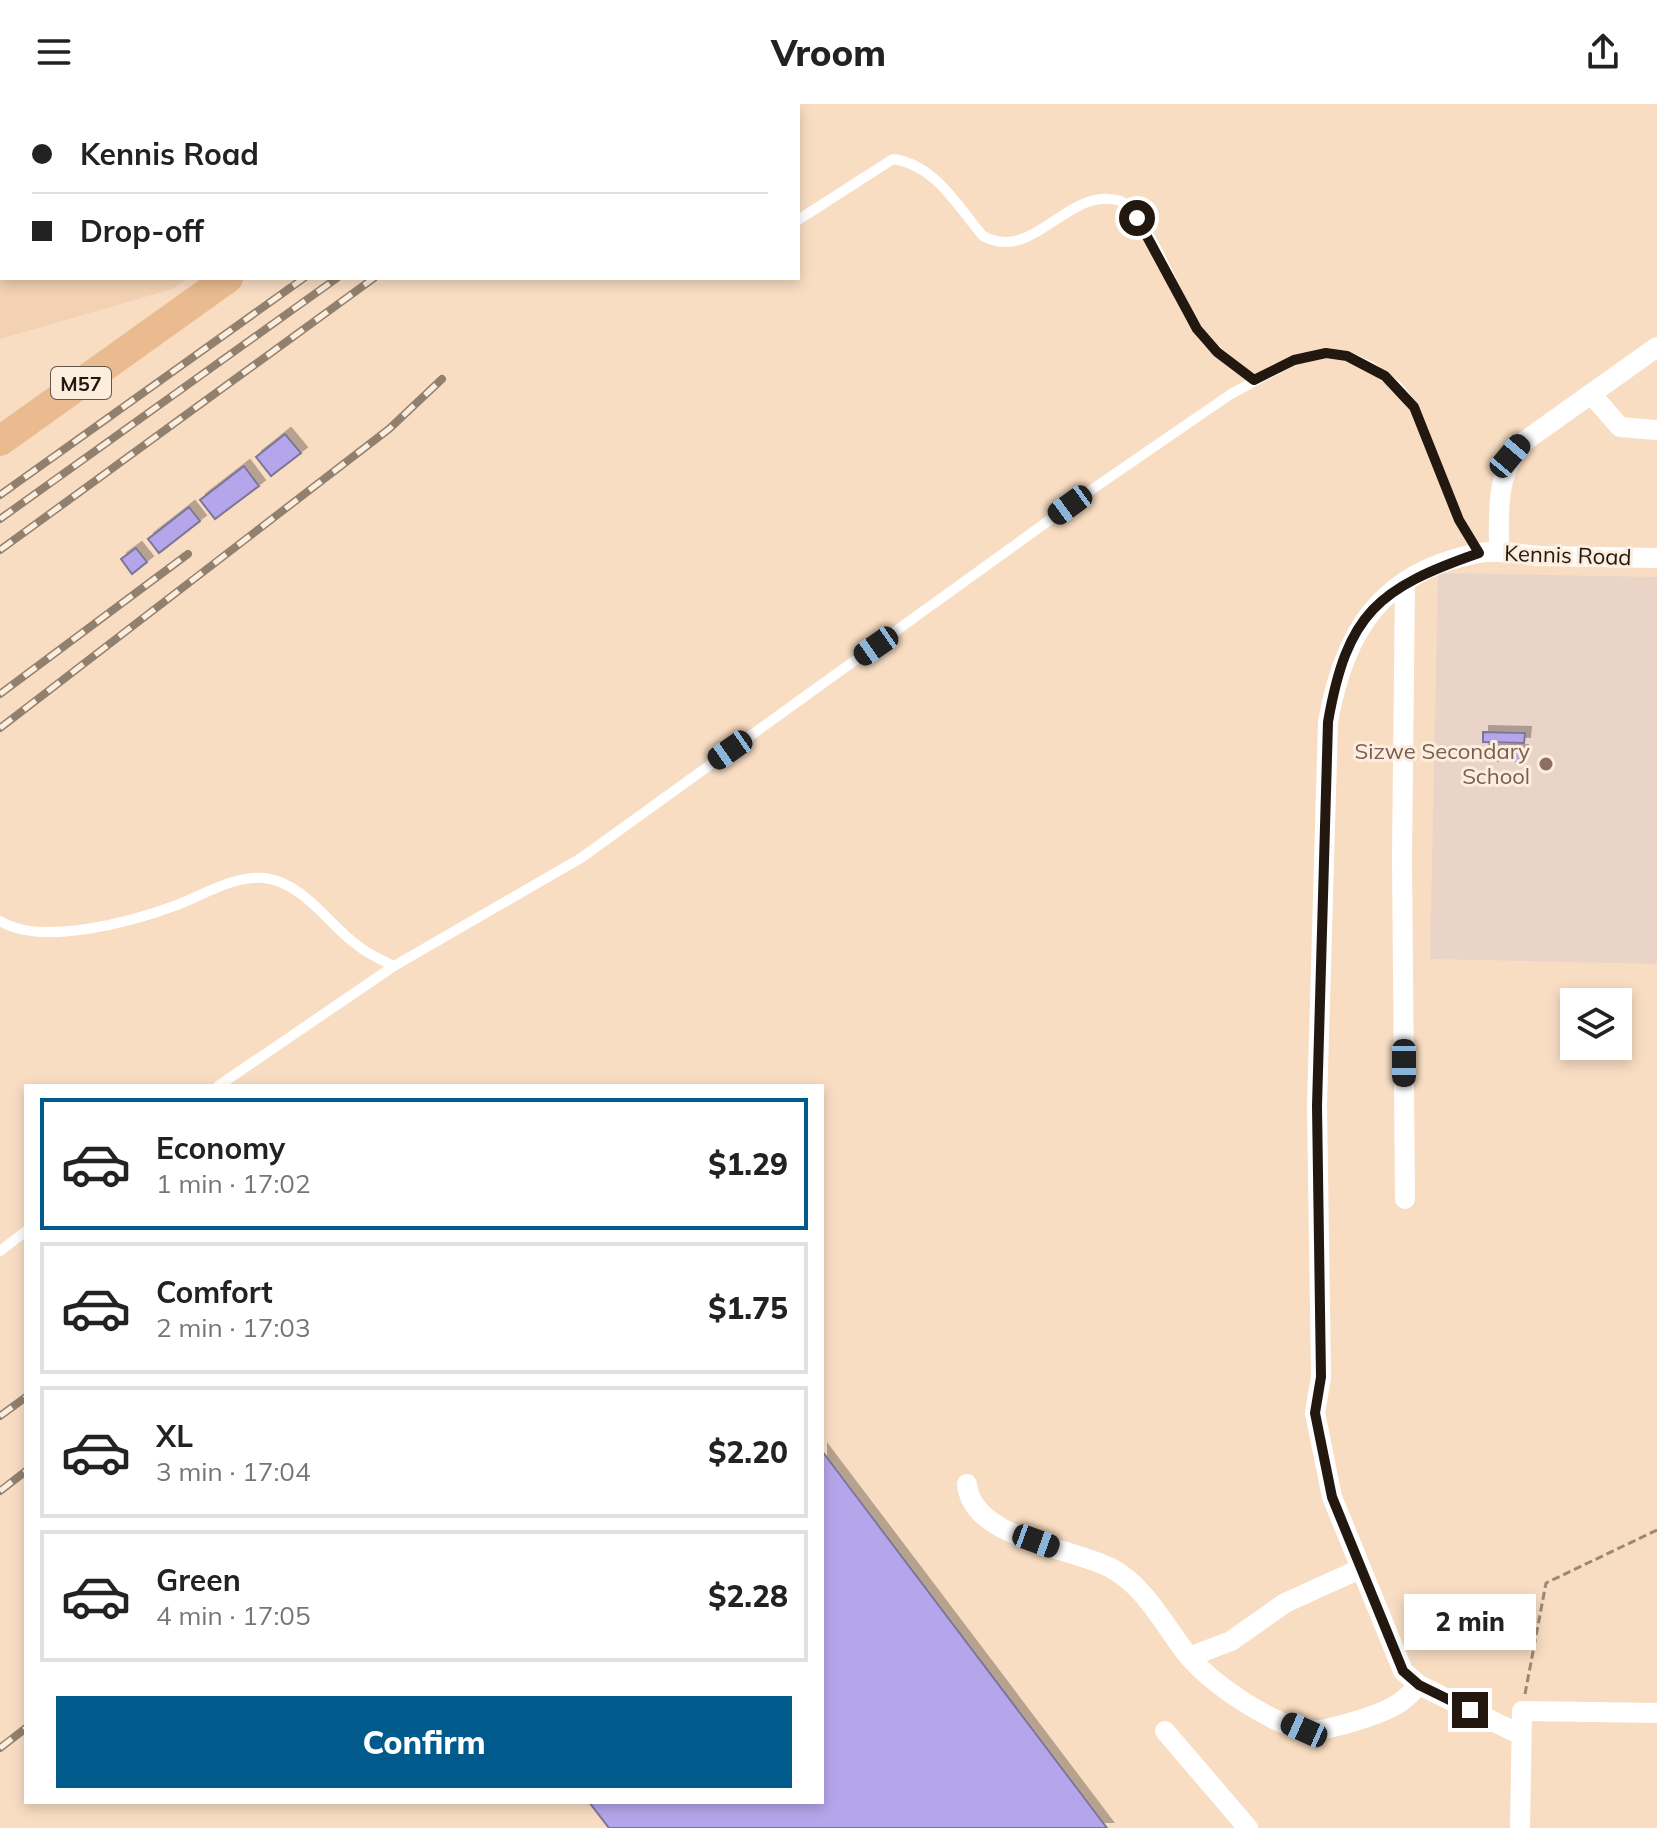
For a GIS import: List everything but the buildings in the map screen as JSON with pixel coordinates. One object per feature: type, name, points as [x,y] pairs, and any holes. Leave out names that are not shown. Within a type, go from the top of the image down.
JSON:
[{"type":"main road","name":"M57","points":[[0,430],[208,280]]},
{"type":"main road","name":"M57","points":[[0,441],[225,280]]},
{"type":"street","points":[[1489,552],[1500,482],[1510,456],[1522,443],[1657,347]]},
{"type":"street","points":[[1592,395],[1620,427],[1657,430]]},
{"type":"street","name":"Kennis Road","points":[[1360,1569],[1332,1497],[1315,1413],[1321,1377],[1317,1106],[1328,722],[1337,676],[1361,623],[1381,599],[1405,582],[1489,552],[1657,558]]},
{"type":"street","points":[[1405,582],[1402,857],[1405,1199]]},
{"type":"street","points":[[967,1484],[968,1501],[975,1511],[997,1526],[1111,1568],[1130,1582],[1189,1657],[1222,1690],[1304,1730],[1382,1712],[1399,1704],[1419,1685]]},
{"type":"street","points":[[1189,1657],[1231,1641],[1285,1603],[1360,1569],[1393,1654],[1403,1671],[1419,1685],[1521,1735]]},
{"type":"street","points":[[1520,1828],[1522,1711],[1657,1713]]},
{"type":"street","points":[[1165,1731],[1248,1828]]},
{"type":"lane","points":[[800,219],[893,159],[914,164],[933,175],[983,236],[994,241],[1020,241],[1091,198],[1121,201],[1153,241],[1175,290],[1206,341],[1254,380]]},
{"type":"lane","name":"Kennis Road","points":[[221,1084],[394,966],[581,858],[1094,488],[1254,380],[1294,360],[1326,353],[1347,356],[1385,376],[1414,407],[1459,520],[1489,552]]},
{"type":"lane","points":[[0,921],[25,931],[93,927],[139,917],[222,887],[265,878],[288,886],[358,946],[394,966]]},
{"type":"lane","points":[[0,1251],[24,1233]]},
{"type":"path","points":[[1522,1711],[1546,1583],[1657,1530]]},
{"type":"shaded area","points":[[0,280],[185,280],[172,289],[0,339]]},
{"type":"shaded area","name":"Sizwe Secondary School","points":[[1438,573],[1657,577],[1657,964],[1430,959]]},
{"type":"railway","points":[[0,495],[301,280]]},
{"type":"railway","points":[[0,519],[334,280]]},
{"type":"railway","points":[[0,550],[371,280]]},
{"type":"railway","points":[[0,728],[389,429],[442,379]]},
{"type":"railway","points":[[0,694],[188,554]]},
{"type":"railway","points":[[0,1416],[24,1398]]},
{"type":"railway","points":[[0,1491],[24,1473]]},
{"type":"railway","points":[[0,1748],[24,1730]]},
{"type":"place","name":"Sizwe Secondary School","points":[[1546,764]]},
{"type":"route","points":[[1137,218],[1153,241],[1197,329],[1217,352],[1254,380],[1304,356],[1336,353],[1370,366],[1397,386],[1414,407],[1459,520],[1479,553],[1425,571],[1381,599],[1361,623],[1337,676],[1328,722],[1317,1106],[1321,1377],[1315,1413],[1332,1497],[1393,1654],[1403,1671],[1410,1680],[1470,1710]]}]
